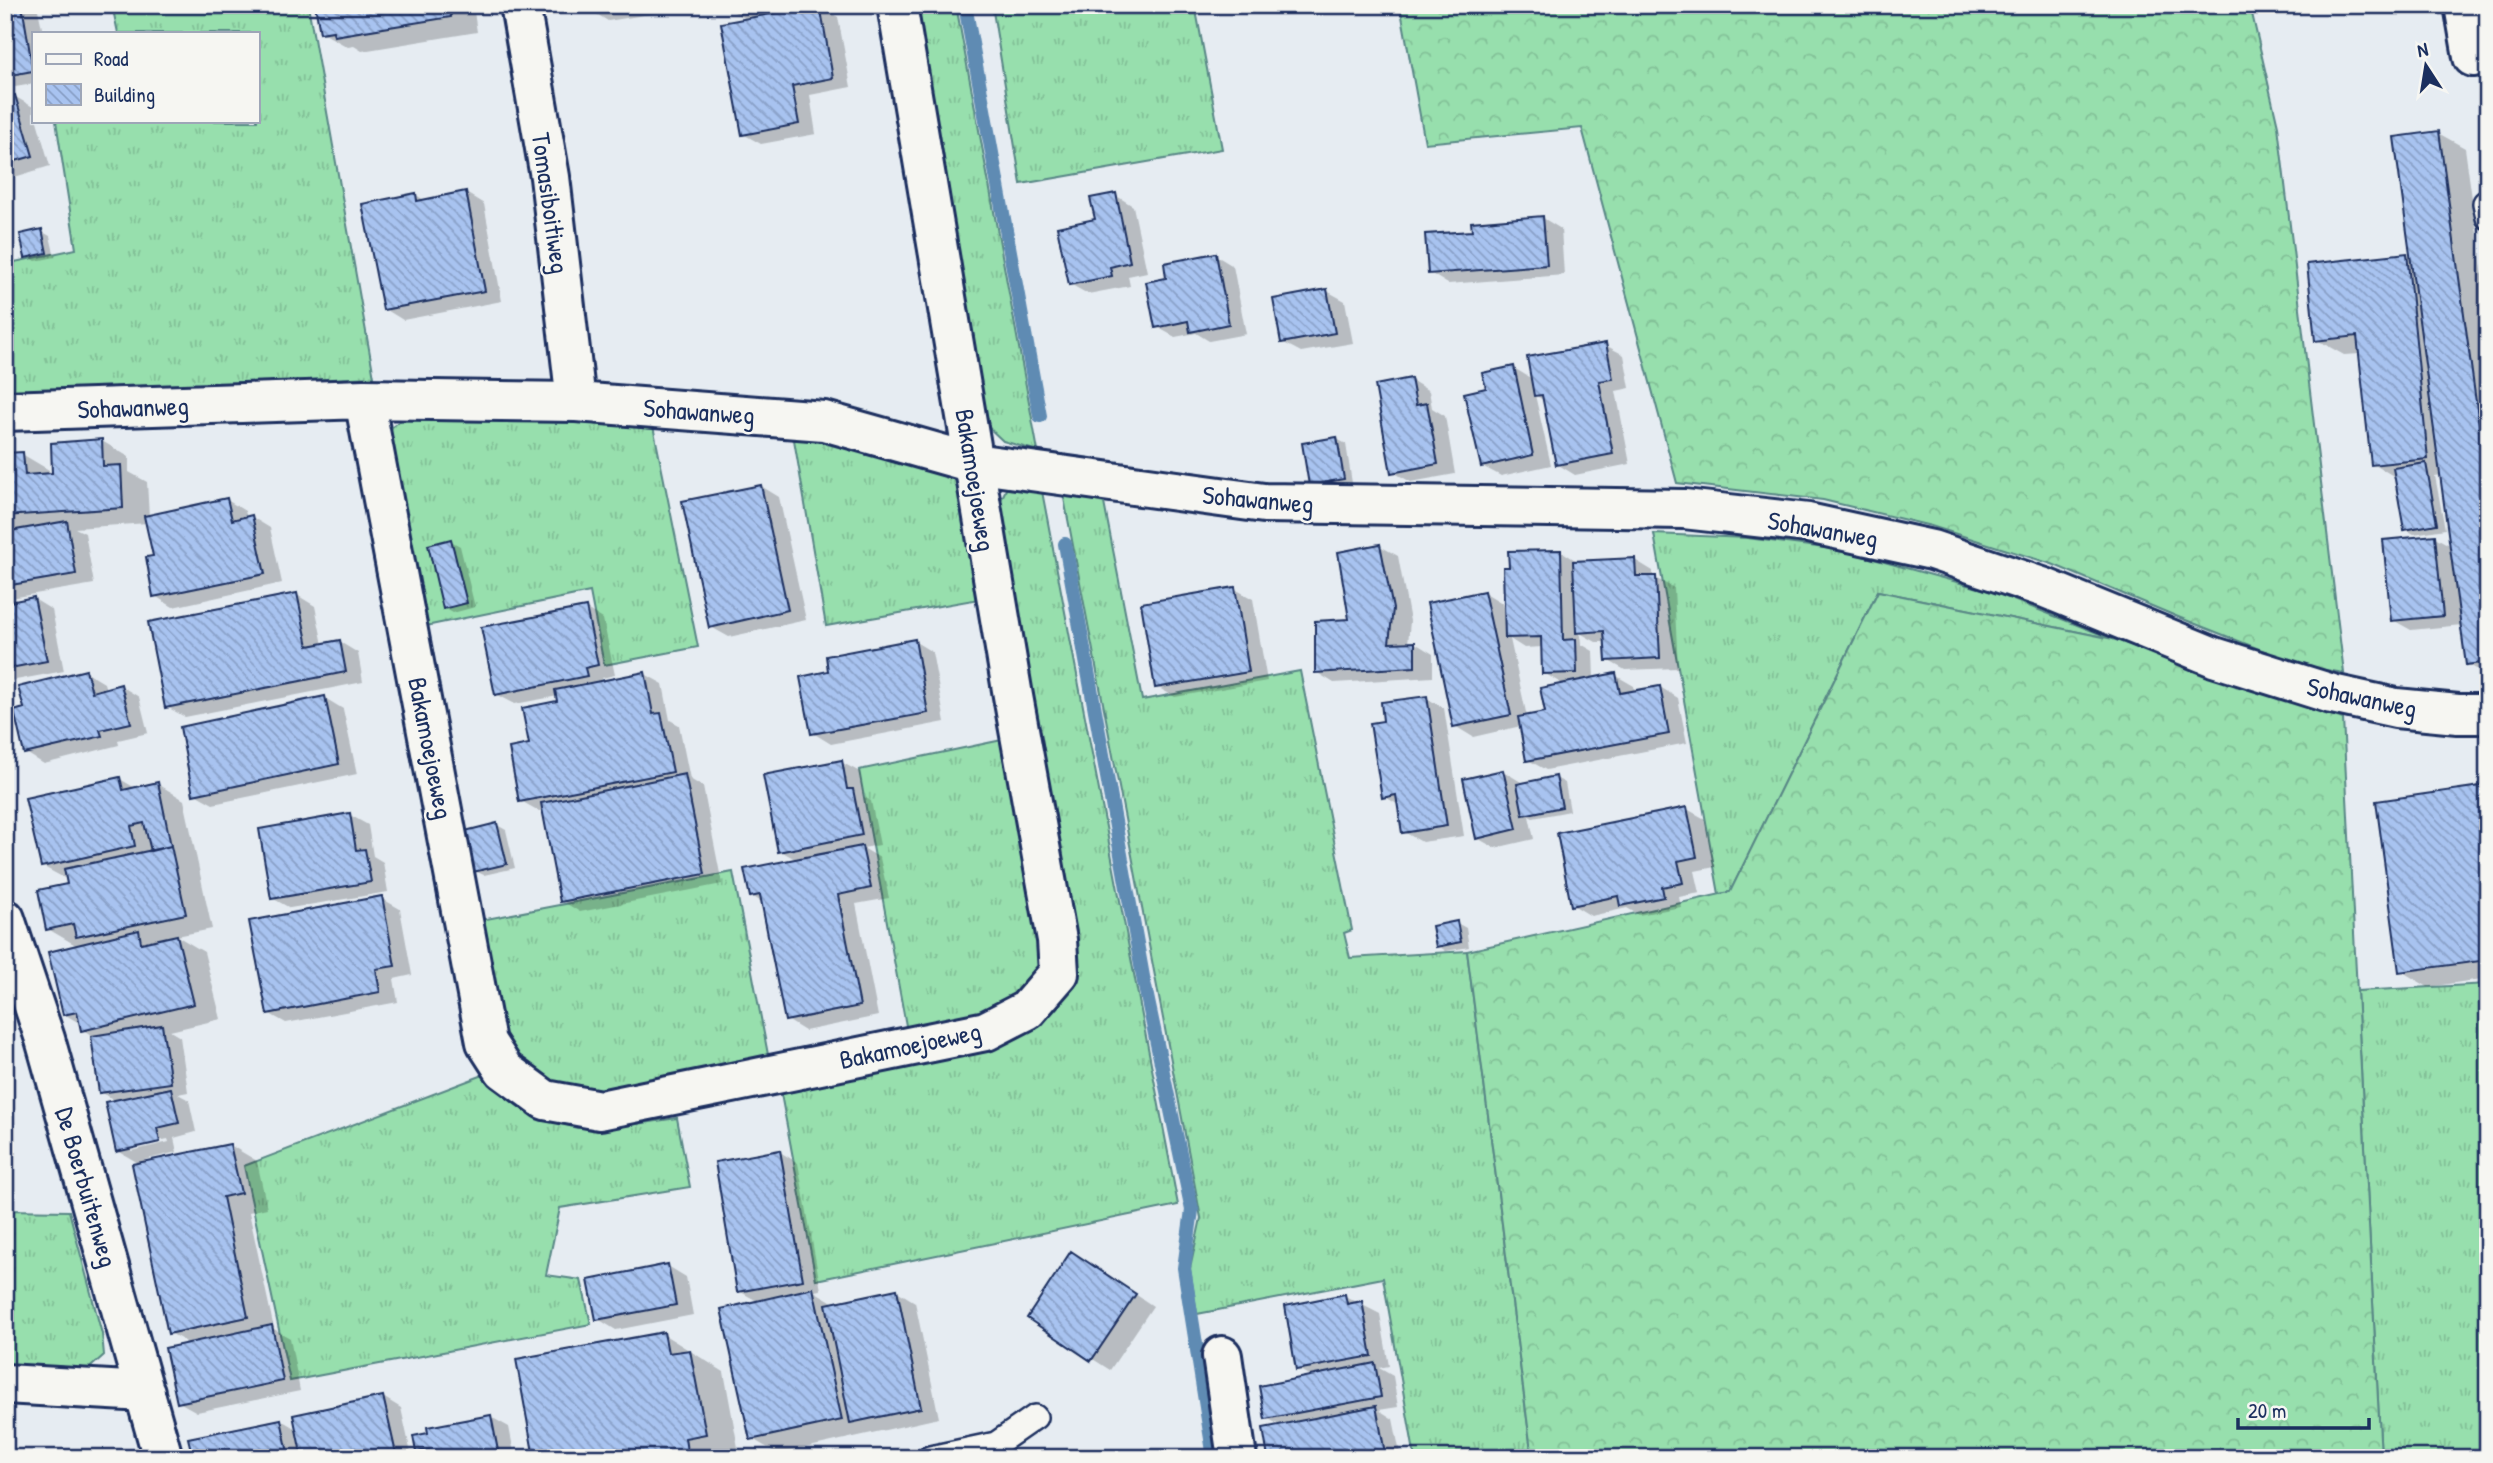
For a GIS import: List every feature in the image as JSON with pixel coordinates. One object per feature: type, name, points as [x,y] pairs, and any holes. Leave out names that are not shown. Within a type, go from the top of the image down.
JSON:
[{"type":"street","name":"Tomasiboitiweg","points":[[520,5],[550,177],[576,402]]},
{"type":"street","name":"Bakamoejoeweg","points":[[364,399],[486,1042],[504,1070],[545,1101],[600,1110],[986,1031],[1027,1010],[1059,974],[1057,940],[973,463],[924,153],[897,5]]},
{"type":"street","points":[[2463,5],[2473,57]]},
{"type":"street","name":"Sohawanweg","points":[[5,411],[364,399],[576,402],[824,421],[973,463],[1264,503],[1684,509],[1808,523],[1931,550],[2046,588],[2214,657],[2332,694],[2396,708],[2488,714]]},
{"type":"street","name":"De Boerbuitenweg","points":[[5,919],[45,1038],[163,1458]]},
{"type":"street","points":[[1222,1356],[1237,1458]]},
{"type":"street","points":[[5,1384],[145,1392]]},
{"type":"lane","points":[[930,1458],[996,1444],[1035,1417]]},
{"type":"green space","points":[[112,5],[308,5],[374,377],[5,394],[5,264],[76,249],[56,122],[259,122],[259,32],[118,32]]},
{"type":"green space","points":[[908,5],[956,5],[1038,451],[1003,441],[986,425]]},
{"type":"green space","points":[[992,5],[1195,5],[1222,149],[1021,184]]},
{"type":"green space","points":[[1400,5],[2250,5],[2278,126],[2344,673],[2302,666],[2052,564],[1931,526],[1823,500],[1677,483],[1582,128],[1425,143]]},
{"type":"green space","points":[[405,417],[652,421],[698,647],[604,665],[590,592],[421,627],[389,441],[392,427]]},
{"type":"green space","points":[[793,434],[827,438],[950,471],[961,485],[979,599],[826,626]]},
{"type":"green space","points":[[1020,482],[1041,486],[1178,1205],[816,1280],[781,1094],[966,1053],[1074,962],[1075,930],[997,509],[1007,487]]},
{"type":"green space","points":[[1063,493],[1104,503],[1142,700],[1300,671],[1352,930],[1344,933],[1350,958],[1467,951],[1532,1458],[1415,1458],[1383,1278],[1197,1314],[1190,1269],[1201,1218]]},
{"type":"green space","points":[[1654,534],[1747,538],[1841,550],[1993,592],[2113,639],[1878,591],[1730,892],[1719,894]]},
{"type":"green space","points":[[1878,591],[2113,639],[2343,719],[2381,1458],[1532,1458],[1467,951],[1730,892]]},
{"type":"green space","points":[[1002,740],[1041,944],[1041,969],[1013,1006],[907,1031],[859,770]]},
{"type":"green space","points":[[733,872],[770,1065],[624,1094],[553,1086],[507,1048],[498,1021],[481,920]]},
{"type":"green space","points":[[2488,984],[2488,1458],[2381,1458],[2357,991]]},
{"type":"green space","points":[[486,1074],[509,1099],[545,1119],[577,1128],[617,1127],[677,1118],[690,1187],[560,1208],[546,1275],[581,1280],[591,1324],[290,1381],[244,1166]]},
{"type":"green space","points":[[5,1210],[69,1211],[102,1334],[104,1355],[82,1375],[5,1370]]},
{"type":"building","points":[[5,5],[22,5],[32,71],[5,76]]},
{"type":"building","points":[[315,5],[449,5],[451,17],[334,36],[333,31],[320,33]]},
{"type":"building","points":[[820,5],[833,78],[792,86],[799,124],[742,135],[721,23]]},
{"type":"building","points":[[15,95],[33,156],[5,164],[5,97]]},
{"type":"building","points":[[2439,131],[2488,490],[2488,662],[2466,665],[2394,137]]},
{"type":"building","points":[[466,191],[485,291],[383,310],[362,204],[416,193],[417,201]]},
{"type":"building","points":[[1116,193],[1130,262],[1110,267],[1112,276],[1069,285],[1057,227],[1095,219],[1090,198]]},
{"type":"building","points":[[1543,216],[1547,265],[1428,274],[1425,234],[1472,231],[1471,222]]},
{"type":"building","points":[[42,229],[47,253],[25,258],[20,234]]},
{"type":"building","points":[[1216,253],[1229,324],[1190,332],[1188,321],[1155,328],[1146,282],[1166,278],[1164,263]]},
{"type":"building","points":[[2407,253],[2428,459],[2371,465],[2357,336],[2315,341],[2307,264]]},
{"type":"building","points":[[1327,289],[1335,333],[1281,343],[1273,299]]},
{"type":"building","points":[[1606,343],[1613,379],[1599,381],[1613,454],[1556,465],[1542,395],[1534,396],[1527,357]]},
{"type":"building","points":[[1514,366],[1533,455],[1481,467],[1464,393],[1486,388],[1482,373]]},
{"type":"building","points":[[1411,378],[1416,405],[1427,403],[1438,464],[1391,473],[1375,385]]},
{"type":"building","points":[[1337,437],[1344,479],[1309,485],[1302,443]]},
{"type":"building","points":[[102,439],[103,466],[121,465],[123,508],[5,516],[5,453],[23,452],[25,475],[52,473],[51,443]]},
{"type":"building","points":[[2426,463],[2437,524],[2404,530],[2393,468]]},
{"type":"building","points":[[761,485],[788,610],[709,628],[682,501]]},
{"type":"building","points":[[227,498],[232,520],[252,515],[265,574],[153,597],[146,557],[153,556],[144,516]]},
{"type":"building","points":[[67,521],[76,574],[5,586],[5,526],[9,525],[10,531]]},
{"type":"building","points":[[2435,535],[2443,616],[2391,621],[2383,540]]},
{"type":"building","points":[[451,539],[467,603],[443,609],[428,545]]},
{"type":"building","points":[[1380,544],[1393,609],[1389,643],[1415,642],[1415,667],[1315,673],[1315,621],[1349,619],[1338,552]]},
{"type":"building","points":[[1561,550],[1563,640],[1576,639],[1577,673],[1542,674],[1541,637],[1505,638],[1503,567],[1509,567],[1508,551]]},
{"type":"building","points":[[1635,558],[1636,576],[1656,576],[1660,658],[1606,661],[1604,631],[1576,633],[1573,561]]},
{"type":"building","points":[[1235,587],[1249,672],[1155,688],[1141,603]]},
{"type":"building","points":[[1484,591],[1511,715],[1453,727],[1427,603]]},
{"type":"building","points":[[297,593],[308,646],[340,640],[346,672],[165,708],[148,622]]},
{"type":"building","points":[[34,597],[47,661],[5,669],[5,603]]},
{"type":"building","points":[[586,607],[598,665],[585,668],[587,676],[495,695],[481,627]]},
{"type":"building","points":[[915,639],[928,713],[811,734],[800,677],[828,671],[826,656]]},
{"type":"building","points":[[86,670],[92,692],[121,684],[131,723],[100,730],[102,736],[24,754],[14,711],[24,708],[18,687]]},
{"type":"building","points":[[645,672],[653,714],[661,713],[673,772],[519,802],[509,748],[529,744],[522,708],[557,701],[555,690]]},
{"type":"building","points":[[1616,673],[1620,693],[1660,686],[1669,734],[1526,761],[1518,717],[1545,712],[1540,688]]},
{"type":"building","points":[[325,696],[339,764],[193,795],[180,727]]},
{"type":"building","points":[[1427,696],[1447,826],[1402,833],[1396,795],[1382,798],[1370,723],[1383,721],[1381,702]]},
{"type":"building","points":[[842,760],[847,789],[853,789],[862,835],[778,852],[763,775]]},
{"type":"building","points":[[1503,770],[1517,829],[1476,839],[1463,779]]},
{"type":"building","points":[[685,774],[705,874],[560,902],[541,803]]},
{"type":"building","points":[[1556,776],[1562,807],[1523,815],[1517,784]]},
{"type":"building","points":[[120,777],[123,790],[158,782],[171,846],[151,851],[144,823],[131,826],[135,846],[41,867],[25,798]]},
{"type":"building","points":[[2488,785],[2488,960],[2399,972],[2376,801]]},
{"type":"building","points":[[1687,807],[1697,857],[1678,861],[1683,883],[1662,887],[1664,897],[1620,906],[1618,896],[1571,906],[1557,833]]},
{"type":"building","points":[[350,813],[356,850],[365,849],[371,882],[271,899],[259,829]]},
{"type":"building","points":[[497,823],[507,864],[473,872],[465,831]]},
{"type":"building","points":[[171,846],[186,914],[76,937],[73,924],[46,930],[38,890],[67,884],[64,869]]},
{"type":"building","points":[[862,846],[871,888],[838,895],[860,1006],[785,1021],[760,895],[750,897],[744,869]]},
{"type":"building","points":[[382,896],[395,966],[376,969],[380,992],[267,1014],[249,921]]},
{"type":"building","points":[[1457,921],[1461,942],[1436,947],[1432,926]]},
{"type":"building","points":[[139,930],[141,943],[177,935],[194,1004],[81,1031],[77,1012],[63,1015],[48,952]]},
{"type":"building","points":[[162,1025],[171,1083],[99,1093],[91,1036]]},
{"type":"building","points":[[171,1088],[179,1123],[157,1128],[160,1142],[116,1152],[105,1102]]},
{"type":"building","points":[[230,1144],[241,1193],[223,1197],[248,1317],[168,1334],[132,1164]]},
{"type":"building","points":[[780,1150],[803,1280],[737,1292],[715,1162]]},
{"type":"building","points":[[1071,1251],[1136,1294],[1091,1361],[1027,1318]]},
{"type":"building","points":[[668,1264],[676,1305],[596,1320],[588,1280]]},
{"type":"building","points":[[813,1288],[842,1420],[750,1440],[721,1309]]},
{"type":"building","points":[[897,1289],[921,1408],[850,1423],[826,1304]]},
{"type":"building","points":[[1345,1294],[1347,1304],[1362,1301],[1372,1356],[1296,1370],[1285,1306]]},
{"type":"building","points":[[272,1325],[283,1381],[177,1403],[165,1348]]},
{"type":"building","points":[[664,1332],[668,1353],[690,1350],[706,1434],[685,1438],[688,1458],[534,1458],[516,1359]]},
{"type":"building","points":[[1375,1363],[1381,1397],[1265,1419],[1259,1386]]},
{"type":"building","points":[[383,1396],[397,1458],[302,1458],[293,1415]]},
{"type":"building","points":[[1376,1406],[1386,1458],[1268,1458],[1263,1428]]},
{"type":"building","points":[[491,1415],[499,1456],[431,1458],[429,1450],[416,1452],[413,1436],[428,1433],[427,1427]]},
{"type":"building","points":[[281,1419],[289,1458],[193,1458],[188,1438]]},
{"type":"waterway","points":[[965,5],[1040,416]]},
{"type":"waterway","points":[[1065,544],[1144,982],[1192,1210],[1184,1268],[1214,1458]]}]
